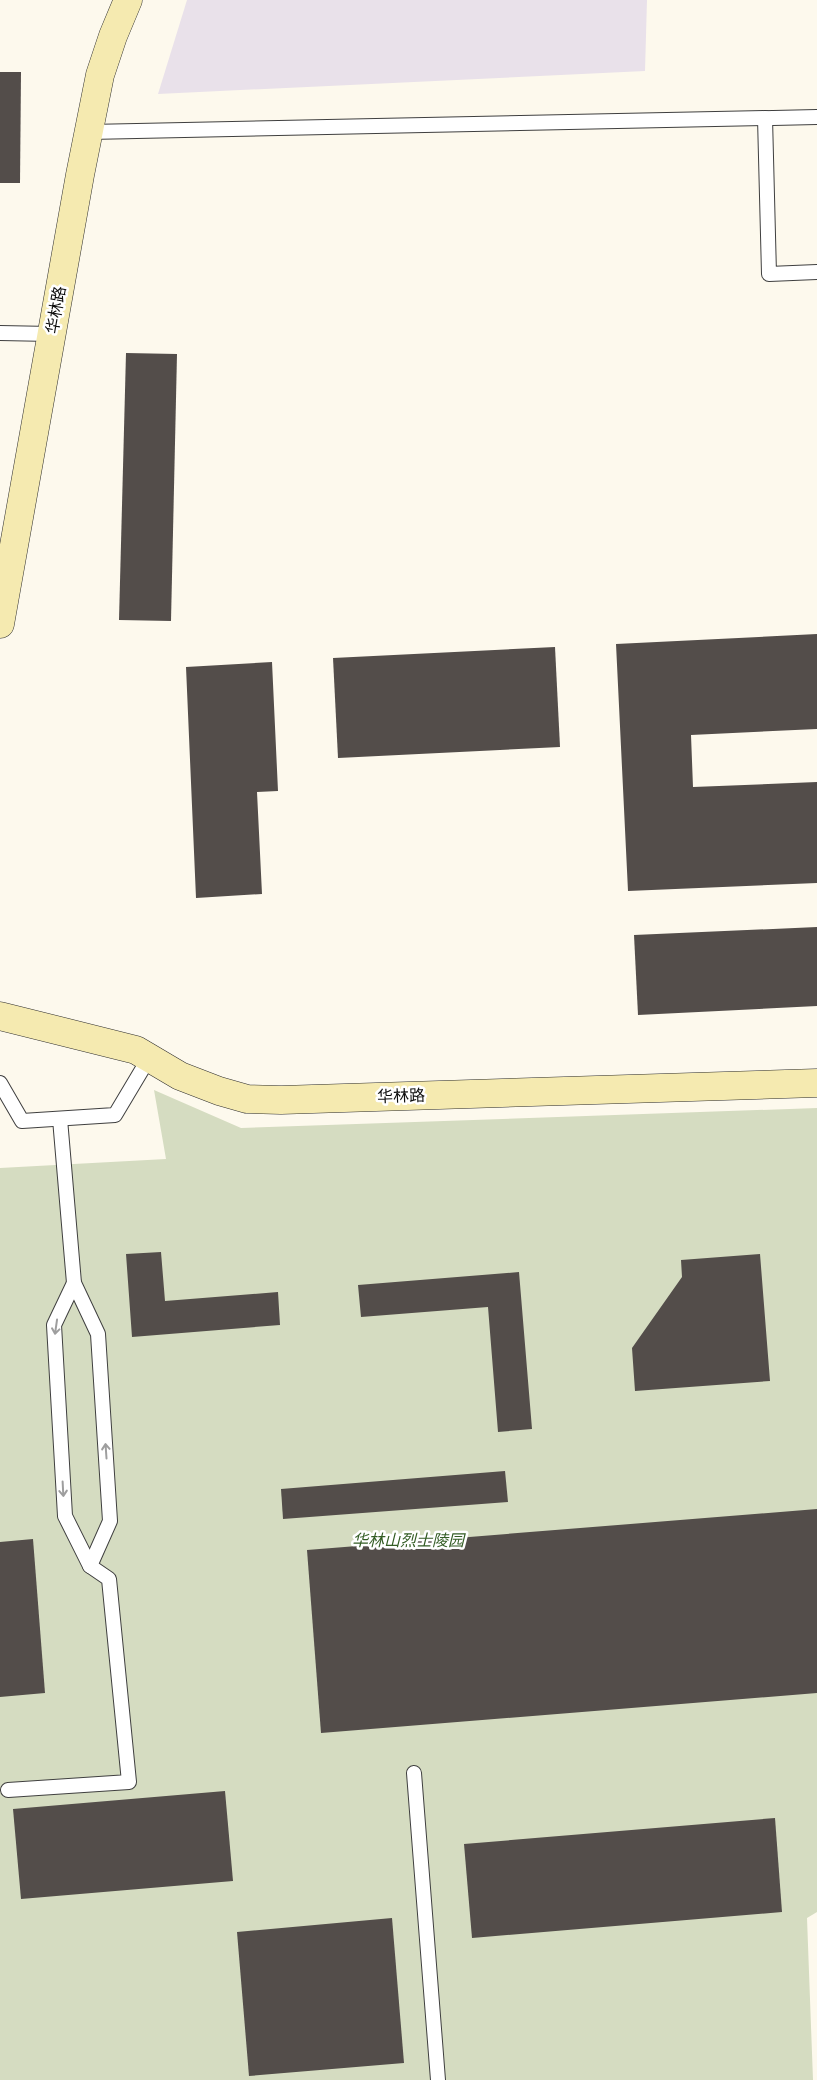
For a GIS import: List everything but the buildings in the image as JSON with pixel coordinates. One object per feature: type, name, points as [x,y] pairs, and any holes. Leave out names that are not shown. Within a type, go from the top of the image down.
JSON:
[{"type":"street","name":"华林路","points":[[0,624],[51,334],[100,76],[113,36],[128,0]]},
{"type":"street","name":"华林路","points":[[0,1016],[136,1050],[180,1076],[219,1091],[247,1099],[281,1100],[817,1083]]},
{"type":"lane","points":[[89,132],[817,117]]},
{"type":"lane","points":[[765,118],[769,274],[817,272]]},
{"type":"lane","points":[[0,334],[51,334]]},
{"type":"lane","points":[[0,1083],[22,1121],[115,1115],[149,1058]]},
{"type":"lane","points":[[60,1118],[74,1282],[98,1334],[110,1521],[90,1566]]},
{"type":"lane","points":[[8,1790],[128,1782],[109,1579],[90,1566],[65,1516],[64,1507],[54,1325],[74,1282]]},
{"type":"lane","points":[[414,1773],[438,2080]]},
{"type":"shaded area","points":[[187,0],[647,0],[645,71],[158,94]]},
{"type":"green space","name":"华林山烈士陵园","points":[[154,1090],[241,1128],[817,1108],[817,1912],[807,1918],[813,2080],[0,2080],[0,1168],[166,1159]]}]
